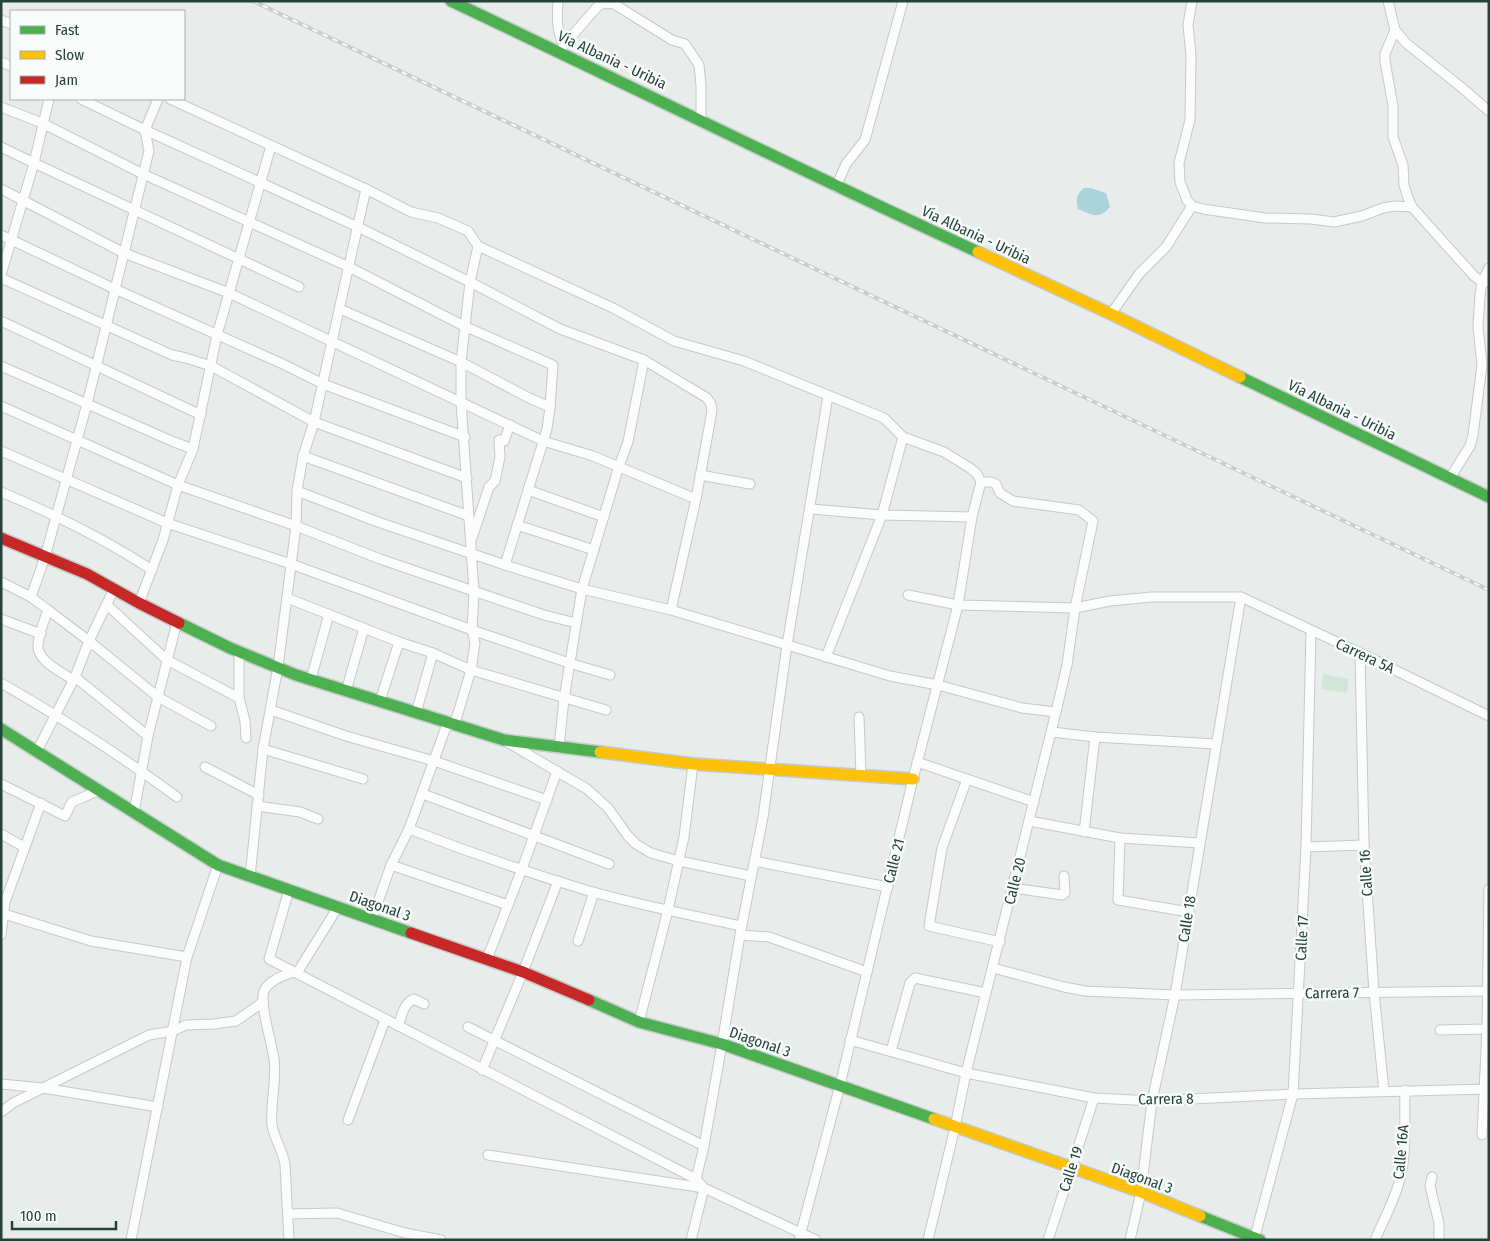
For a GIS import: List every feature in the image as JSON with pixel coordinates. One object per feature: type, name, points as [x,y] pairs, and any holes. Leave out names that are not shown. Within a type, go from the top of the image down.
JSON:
[{"type":"street","name":"Vía Albania - Uribia","points":[[451,1],[562,48],[700,120],[836,187],[1110,314],[1489,497]]},
{"type":"street","points":[[558,1],[557,24],[562,48]]},
{"type":"street","points":[[836,187],[846,164],[866,140],[903,2],[912,1]]},
{"type":"street","points":[[1192,1],[1188,25],[1191,55],[1190,120],[1180,163],[1180,182],[1186,200],[1192,206],[1265,218],[1311,218],[1334,222],[1362,216],[1383,208],[1395,206],[1412,207]]},
{"type":"street","points":[[1388,1],[1395,30],[1406,43],[1461,86],[1489,111]]},
{"type":"street","points":[[562,48],[601,4],[614,4],[672,40],[685,44],[699,65],[701,85],[700,120]]},
{"type":"street","points":[[1395,30],[1385,54],[1385,61],[1393,106],[1393,137],[1403,165],[1404,185],[1408,198],[1412,207],[1474,276],[1486,282]]},
{"type":"street","points":[[49,100],[34,163],[1,276],[172,355],[211,366],[314,422],[467,478]]},
{"type":"street","points":[[83,100],[358,227],[560,329],[644,360],[707,398],[711,404],[712,411],[672,610]]},
{"type":"street","points":[[31,597],[57,516],[87,404],[149,151],[145,130],[158,100]]},
{"type":"street","points":[[172,100],[366,189],[411,212],[438,218],[468,232],[478,246],[613,308],[674,341],[744,361],[884,418],[903,438],[944,452],[970,468],[977,474],[981,482]]},
{"type":"street","points":[[1,107],[42,123],[143,174],[349,267],[464,326],[553,365],[550,407],[543,441],[505,565]]},
{"type":"street","points":[[139,603],[168,523],[178,485],[194,449],[217,335],[271,146]]},
{"type":"street","points":[[1,147],[299,288]]},
{"type":"street","points":[[1,188],[124,253],[229,293],[543,441],[593,456],[696,498]]},
{"type":"street","points":[[250,876],[264,749],[278,667],[296,526],[297,491],[303,456],[323,384],[366,189]]},
{"type":"street","points":[[1110,314],[1139,274],[1166,247],[1192,206]]},
{"type":"street","points":[[1,235],[323,384],[465,437]]},
{"type":"street","points":[[372,919],[391,865],[409,829],[423,794],[446,728],[455,723],[471,670],[475,643],[472,630],[474,591],[470,553],[471,541],[465,437],[461,402],[461,362],[470,282],[478,246]]},
{"type":"street","points":[[1450,478],[1470,446],[1486,365],[1478,327],[1480,295],[1486,282],[1489,268]]},
{"type":"street","points":[[340,309],[461,362],[550,407]]},
{"type":"street","points":[[1,321],[201,415]]},
{"type":"street","points":[[1482,352],[1489,345]]},
{"type":"street","points":[[559,748],[569,663],[582,589],[628,442],[644,360]]},
{"type":"street","points":[[1,366],[194,449]]},
{"type":"street","points":[[696,1179],[704,1146],[741,931],[763,817],[787,645],[811,510],[828,396]]},
{"type":"street","points":[[1,406],[178,485],[296,526],[380,559],[544,615],[576,624]]},
{"type":"street","points":[[471,541],[489,487],[495,481],[500,457],[499,440],[504,441],[510,425]]},
{"type":"street","points":[[826,657],[882,515],[903,438]]},
{"type":"street","points":[[1,451],[168,523],[291,564],[472,630],[610,675]]},
{"type":"street","points":[[303,456],[469,516]]},
{"type":"street","points":[[700,475],[750,484]]},
{"type":"street","name":"Calle 21","points":[[800,1236],[840,1085],[912,779],[958,605],[972,518],[981,482]]},
{"type":"street","name":"Calle 20","points":[[928,1240],[966,1073],[1052,732],[1067,665],[1075,608],[1093,520],[1079,510],[1013,501],[1000,492],[996,484],[981,482]]},
{"type":"street","points":[[528,490],[604,517]]},
{"type":"street","points":[[297,491],[378,522],[582,589],[672,610],[890,676],[938,685],[1022,708],[1056,712]]},
{"type":"street","points":[[1,492],[57,516],[131,556],[152,570]]},
{"type":"street","points":[[811,510],[972,518]]},
{"type":"street","points":[[517,526],[594,550]]},
{"type":"street","points":[[1,538],[87,574],[139,603],[239,652],[312,680],[416,713],[455,723],[504,740],[693,764],[912,779]]},
{"type":"street","points":[[1,582],[31,597],[90,641],[158,697],[211,726]]},
{"type":"street","points":[[38,751],[74,678],[114,589]]},
{"type":"street","points":[[908,595],[958,605],[1075,608],[1110,601],[1152,597],[1241,597]]},
{"type":"street","name":"Carrera 5A","points":[[1241,597],[1489,716]]},
{"type":"street","name":"Calle 18","points":[[1130,1240],[1140,1192],[1152,1101],[1175,995],[1241,597]]},
{"type":"street","points":[[287,598],[399,642],[433,653],[471,670],[606,710]]},
{"type":"street","points":[[107,605],[167,660],[239,698]]},
{"type":"street","points":[[48,610],[37,646],[40,655],[46,661],[74,678],[148,736]]},
{"type":"street","points":[[312,680],[330,614]]},
{"type":"street","points":[[1,619],[41,634]]},
{"type":"street","points":[[134,812],[148,736],[177,622]]},
{"type":"street","points":[[346,690],[364,628]]},
{"type":"street","name":"Calle 17","points":[[1256,1239],[1293,1094],[1306,847],[1311,631]]},
{"type":"street","points":[[380,701],[399,642]]},
{"type":"street","points":[[239,652],[239,698],[245,721],[246,738]]},
{"type":"street","points":[[416,713],[433,653]]},
{"type":"street","name":"Calle 16","points":[[1360,653],[1364,845],[1374,992],[1384,1091]]},
{"type":"street","points":[[1,683],[55,714],[142,771],[176,797]]},
{"type":"street","points":[[271,710],[346,736],[434,761],[547,800]]},
{"type":"street","points":[[858,717],[861,775]]},
{"type":"street","name":"Diagonal 3","points":[[1,729],[218,865],[523,972],[639,1022],[722,1044],[840,1085],[1140,1192],[1256,1239]]},
{"type":"street","points":[[1052,732],[1096,737],[1216,744]]},
{"type":"street","points":[[1084,832],[1096,737]]},
{"type":"street","points":[[504,740],[587,789],[608,808],[628,836],[636,844],[651,853],[679,861],[751,876]]},
{"type":"street","points":[[264,749],[364,779]]},
{"type":"street","points":[[917,762],[1034,802]]},
{"type":"street","points":[[639,1022],[679,861],[684,837],[693,764]]},
{"type":"street","points":[[205,767],[258,795]]},
{"type":"street","points":[[487,959],[557,771]]},
{"type":"street","points":[[967,778],[942,848],[929,926],[1000,942]]},
{"type":"street","points":[[1,784],[65,816],[72,802],[100,790]]},
{"type":"street","points":[[423,794],[609,864]]},
{"type":"street","points":[[1,936],[5,888],[24,847],[41,803]]},
{"type":"street","points":[[257,806],[300,812],[318,819]]},
{"type":"street","points":[[1030,821],[1120,838],[1200,842]]},
{"type":"street","points":[[409,829],[558,881],[769,937],[867,972]]},
{"type":"street","points":[[1,834],[24,847]]},
{"type":"street","points":[[1120,838],[1118,900],[1188,912]]},
{"type":"street","points":[[1306,847],[1364,845]]},
{"type":"street","points":[[754,862],[888,887]]},
{"type":"street","points":[[131,1240],[187,957],[218,865]]},
{"type":"street","points":[[391,865],[508,905]]},
{"type":"street","points":[[1013,888],[1062,895],[1065,893],[1064,876]]},
{"type":"street","points":[[482,1070],[558,881]]},
{"type":"street","points":[[1482,1135],[1487,1089],[1489,889]]},
{"type":"street","points":[[288,890],[268,958],[696,1179],[704,1188]]},
{"type":"street","points":[[578,941],[594,892]]},
{"type":"street","points":[[289,1240],[283,1153],[274,1136],[272,1124],[275,1060],[263,1002],[263,993],[265,988],[272,982],[295,972],[338,907]]},
{"type":"street","points":[[3,913],[91,942],[187,957]]},
{"type":"street","name":"Carrera 7","points":[[993,968],[1064,988],[1085,991],[1175,995],[1488,991]]},
{"type":"street","points":[[890,1050],[910,983],[915,978],[986,993]]},
{"type":"street","points":[[398,1026],[409,1001],[414,1000],[424,1004]]},
{"type":"street","points":[[1,1112],[13,1103],[149,1035],[173,1031],[186,1025],[214,1024],[236,1020],[263,1002]]},
{"type":"street","points":[[348,1120],[385,1020]]},
{"type":"street","points":[[468,1027],[704,1146]]},
{"type":"street","points":[[1440,1030],[1487,1030]]},
{"type":"street","name":"Carrera 8","points":[[850,1040],[966,1073],[1094,1098],[1152,1101],[1293,1094],[1487,1089]]},
{"type":"street","points":[[1,1084],[43,1088],[158,1107]]},
{"type":"street","name":"Calle 16A","points":[[1375,1240],[1397,1189],[1401,1174],[1404,1152],[1405,1090]]},
{"type":"street","name":"Calle 19","points":[[1048,1240],[1094,1098]]},
{"type":"street","points":[[488,1155],[704,1188],[800,1236],[816,1240]]},
{"type":"street","points":[[1432,1177],[1430,1186],[1439,1223],[1438,1240]]},
{"type":"street","points":[[691,1240],[704,1188]]},
{"type":"street","points":[[288,1214],[337,1214],[405,1237],[441,1240]]},
{"type":"green space","points":[[1323,674],[1349,679],[1347,693],[1321,689]]},
{"type":"water","points":[[1084,188],[1091,188],[1106,193],[1110,207],[1099,215],[1078,209],[1077,197]]},
{"type":"railway","points":[[253,1],[1489,590]]},
{"type":"traffic: fast","points":[[451,1],[978,252]]},
{"type":"traffic: fast","points":[[1240,377],[1489,497]]},
{"type":"traffic: fast","points":[[179,623],[230,648],[296,675],[504,740],[600,752]]},
{"type":"traffic: fast","points":[[1,729],[218,865],[411,933]]},
{"type":"traffic: fast","points":[[589,1000],[639,1022],[722,1044],[934,1119]]},
{"type":"traffic: fast","points":[[1200,1216],[1260,1240]]},
{"type":"traffic: slow","points":[[978,252],[1240,377]]},
{"type":"traffic: slow","points":[[600,752],[693,764],[913,779]]},
{"type":"traffic: slow","points":[[934,1119],[1141,1192],[1200,1216]]},
{"type":"traffic: jam","points":[[1,538],[87,574],[179,623]]},
{"type":"traffic: jam","points":[[411,933],[523,972],[589,1000]]}]
